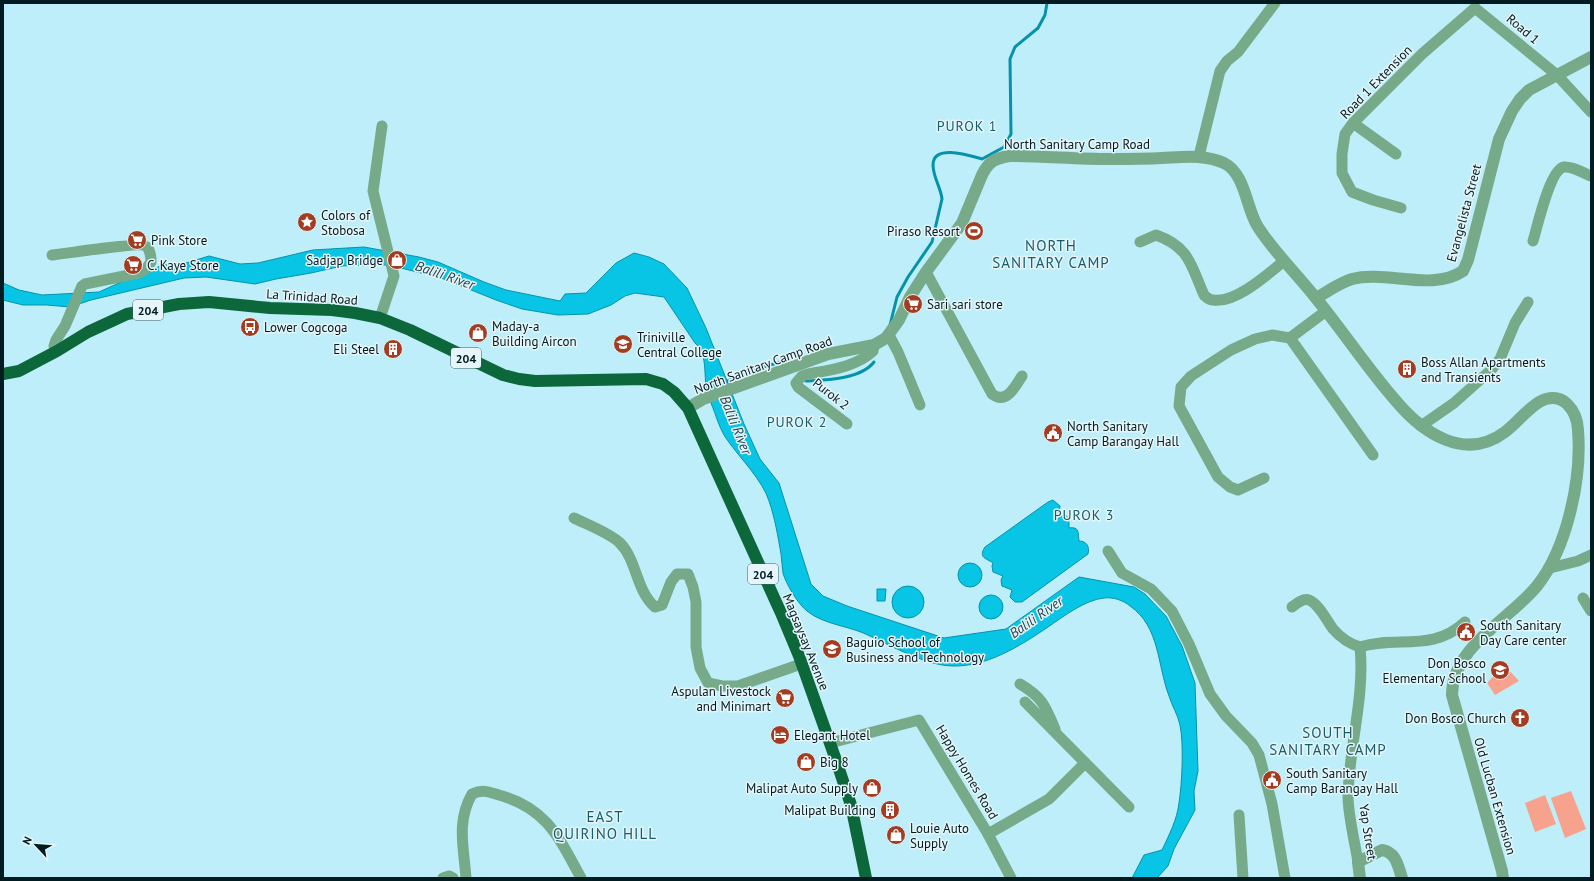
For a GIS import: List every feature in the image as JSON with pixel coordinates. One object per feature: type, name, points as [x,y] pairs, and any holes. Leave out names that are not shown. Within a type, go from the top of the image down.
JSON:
[{"type":"highway","name":"La Trinidad Road","points":[[3,374],[19,372],[88,332],[120,316],[179,304],[209,302],[270,308],[332,310],[380,318],[410,330],[488,368],[519,379],[535,381],[560,381],[646,379]]},
{"type":"highway","name":"Magsaysay Avenue","points":[[646,379],[663,384],[674,392],[688,408],[781,613],[830,743],[851,805],[866,878]]},
{"type":"street","points":[[1199,156],[1220,71],[1227,61],[1238,52],[1275,3]]},
{"type":"street","name":"Road 1","points":[[1476,5],[1557,75],[1591,112]]},
{"type":"street","name":"Road 1 Extension","points":[[1401,208],[1372,200],[1352,192],[1342,173],[1342,154],[1345,134],[1353,123],[1422,54],[1476,5]]},
{"type":"street","name":"Evangelista Street","points":[[1316,298],[1351,279],[1367,277],[1446,279],[1463,271],[1468,260],[1495,152],[1506,122],[1520,99],[1530,90],[1591,57]]},
{"type":"street","points":[[1353,123],[1396,154]]},
{"type":"street","points":[[380,318],[394,276],[373,191],[382,126]]},
{"type":"street","name":"North Sanitary Camp Road","points":[[688,408],[707,397],[828,354],[874,345],[889,335],[926,272],[962,223],[986,167],[994,159],[1009,156],[1108,159],[1199,156],[1225,164],[1234,170],[1243,187],[1254,221],[1284,261],[1316,298]]},
{"type":"street","points":[[1533,241],[1547,194],[1558,170],[1564,167],[1574,169],[1591,176]]},
{"type":"street","points":[[1140,242],[1156,235],[1169,240],[1183,250],[1194,269],[1204,296],[1212,300],[1231,298],[1253,285],[1284,261]]},
{"type":"street","points":[[52,255],[78,253],[131,245],[146,246],[148,248],[151,262],[146,269],[139,273],[85,284],[81,288],[80,294],[65,326],[56,340],[54,346],[57,351]]},
{"type":"street","points":[[926,272],[992,394],[996,397],[1002,398],[1010,394],[1022,376]]},
{"type":"street","points":[[1316,298],[1396,402],[1421,426],[1433,435],[1451,442],[1469,444],[1483,443],[1504,433],[1543,400],[1548,398],[1560,398],[1569,405],[1576,416],[1578,430],[1578,453],[1571,514],[1550,568]]},
{"type":"street","points":[[1421,426],[1454,403],[1491,370],[1500,359],[1515,323],[1528,302]]},
{"type":"street","points":[[1290,338],[1326,311]]},
{"type":"street","points":[[889,335],[898,352],[920,405]]},
{"type":"street","points":[[1264,478],[1238,490],[1230,487],[1218,477],[1179,406],[1181,387],[1191,376],[1231,350],[1255,339],[1272,335],[1290,338],[1373,455]]},
{"type":"street","name":"Purok 2","points":[[847,424],[796,383],[798,379],[808,374],[858,362],[867,358],[874,352],[874,345]]},
{"type":"street","points":[[574,518],[620,542],[647,600],[655,607],[662,605],[667,596],[671,582],[677,574],[688,574],[693,587],[696,602],[696,647],[700,668],[708,683],[722,686],[738,686],[801,664]]},
{"type":"street","points":[[1108,552],[1122,573],[1151,589],[1172,611],[1189,644],[1210,694],[1226,716],[1252,743],[1259,755],[1272,804],[1285,878]]},
{"type":"street","points":[[1550,568],[1578,561],[1591,555]]},
{"type":"street","name":"Old Lucban Extension","points":[[1503,878],[1452,695],[1452,684],[1456,671],[1468,653],[1536,588],[1550,568]]},
{"type":"street","points":[[1583,598],[1591,611]]},
{"type":"street","points":[[1292,607],[1304,600],[1309,600],[1320,611],[1335,631],[1348,641],[1360,647],[1377,643],[1401,643],[1431,640],[1449,634],[1465,622]]},
{"type":"street","name":"Yap Street","points":[[1360,647],[1360,693],[1348,797],[1360,878]]},
{"type":"street","points":[[1020,684],[1035,693],[1046,708],[1057,733]]},
{"type":"street","points":[[1025,702],[1129,807]]},
{"type":"street","name":"Happy Homes Road","points":[[830,743],[919,720],[988,834],[1011,878]]},
{"type":"street","points":[[988,834],[1049,799],[1085,763]]},
{"type":"street","points":[[466,878],[462,826],[467,802],[472,794],[480,790],[506,796],[530,808],[541,816],[557,833],[581,878]]},
{"type":"street","points":[[1239,815],[1243,878]]},
{"type":"street","points":[[1358,862],[1382,850],[1388,851],[1394,856],[1402,878]]},
{"type":"street","points":[[443,878],[449,876],[453,878]]},
{"type":"shaded area","points":[[1504,665],[1519,681],[1495,695],[1487,683]]},
{"type":"shaded area","points":[[1571,791],[1586,829],[1565,838],[1551,798]]},
{"type":"shaded area","points":[[1545,795],[1556,824],[1535,832],[1525,803]]},
{"type":"water","name":"Balili River","points":[[364,247],[438,262],[506,290],[560,301],[565,294],[586,293],[616,263],[634,253],[649,257],[664,264],[687,288],[706,328],[744,424],[760,459],[779,483],[811,584],[823,596],[847,606],[944,638],[1006,629],[1079,577],[1134,587],[1145,594],[1166,616],[1182,646],[1195,683],[1198,771],[1194,791],[1195,810],[1174,849],[1168,866],[1157,878],[1132,878],[1144,855],[1162,850],[1170,833],[1178,809],[1182,764],[1182,743],[1179,721],[1170,700],[1152,635],[1147,624],[1140,615],[1127,604],[1118,599],[1097,599],[1075,609],[1015,648],[1003,654],[978,663],[952,666],[942,665],[921,659],[863,633],[814,616],[800,604],[793,594],[783,573],[775,521],[766,493],[757,478],[733,448],[720,428],[706,390],[702,352],[664,297],[635,293],[625,296],[611,305],[588,314],[558,315],[522,309],[444,279],[425,274],[389,265],[366,265],[342,266],[255,284],[206,277],[184,278],[91,300],[70,307],[23,305],[3,300],[3,283],[19,290],[42,295],[99,292],[143,272],[167,264],[186,263],[209,256],[240,264],[258,263],[313,250]]},
{"type":"water","points":[[1053,500],[1060,506],[1059,514],[1067,516],[1069,528],[1077,529],[1079,541],[1087,544],[1088,554],[1022,602],[1015,602],[1010,597],[1012,590],[1002,586],[1001,580],[1003,576],[993,572],[993,563],[984,557],[982,553],[985,547]]},
{"type":"water","points":[[970,563],[975,564],[981,570],[981,580],[975,586],[970,587],[965,586],[959,580],[958,575],[959,570],[965,564]]},
{"type":"water","points":[[905,586],[911,586],[920,590],[924,602],[920,614],[911,618],[905,618],[896,614],[892,605],[892,599],[896,590]]},
{"type":"water","points":[[877,589],[886,589],[885,601],[877,601]]},
{"type":"water","points":[[991,595],[996,596],[1002,602],[1002,612],[996,618],[991,619],[986,618],[980,612],[979,607],[980,602],[986,596]]},
{"type":"waterway","points":[[890,325],[897,297],[908,277],[932,242],[942,199],[933,169],[935,158],[939,154],[953,153],[982,159],[1004,147],[1011,134],[1010,59],[1015,47],[1038,28],[1045,15],[1047,3]]},
{"type":"waterway","points":[[725,382],[766,366],[781,362],[786,366]]},
{"type":"waterway","points":[[804,379],[806,381],[843,378],[861,372],[874,362]]},
{"type":"place","name":"Colors of Stobosa","points":[[307,222]]},
{"type":"place","name":"Piraso Resort","points":[[974,231]]},
{"type":"place","name":"Pink Store","points":[[137,240]]},
{"type":"place","name":"Sadjap Bridge","points":[[397,260]]},
{"type":"place","name":"C. Kaye Store","points":[[133,265]]},
{"type":"place","name":"Sari sari store","points":[[913,304]]},
{"type":"place","name":"Lower Cogcoga","points":[[250,327]]},
{"type":"place","name":"Maday-a Building Aircon","points":[[478,333]]},
{"type":"place","name":"Triniville Central College","points":[[623,344]]},
{"type":"place","name":"Eli Steel","points":[[393,349]]},
{"type":"place","name":"Boss Allan Apartments and Transients","points":[[1407,369]]},
{"type":"place","name":"North Sanitary Camp Barangay Hall","points":[[1053,433]]},
{"type":"place","name":"South Sanitary Day Care center","points":[[1466,632]]},
{"type":"place","name":"Baguio School of Business and Technology","points":[[832,649]]},
{"type":"place","name":"Don Bosco Elementary School","points":[[1500,670]]},
{"type":"place","name":"Aspulan Livestock and Minimart","points":[[785,698]]},
{"type":"place","name":"Don Bosco Church","points":[[1520,718]]},
{"type":"place","name":"Elegant Hotel","points":[[780,735]]},
{"type":"place","name":"Big 8","points":[[806,762]]},
{"type":"place","name":"South Sanitary Camp Barangay Hall","points":[[1272,780]]},
{"type":"place","name":"Malipat Auto Supply","points":[[872,788]]},
{"type":"place","name":"Malipat Building","points":[[890,810]]},
{"type":"place","name":"Louie Auto Supply","points":[[896,835]]},
{"type":"district","name":"PUROK 1","points":[[967,126]]},
{"type":"district","name":"NORTH SANITARY CAMP","points":[[1051,254]]},
{"type":"district","name":"PUROK 2","points":[[797,422]]},
{"type":"district","name":"PUROK 3","points":[[1084,515]]},
{"type":"district","name":"SOUTH SANITARY CAMP","points":[[1328,740]]},
{"type":"district","name":"EAST QUIRINO HILL","points":[[605,824]]}]
